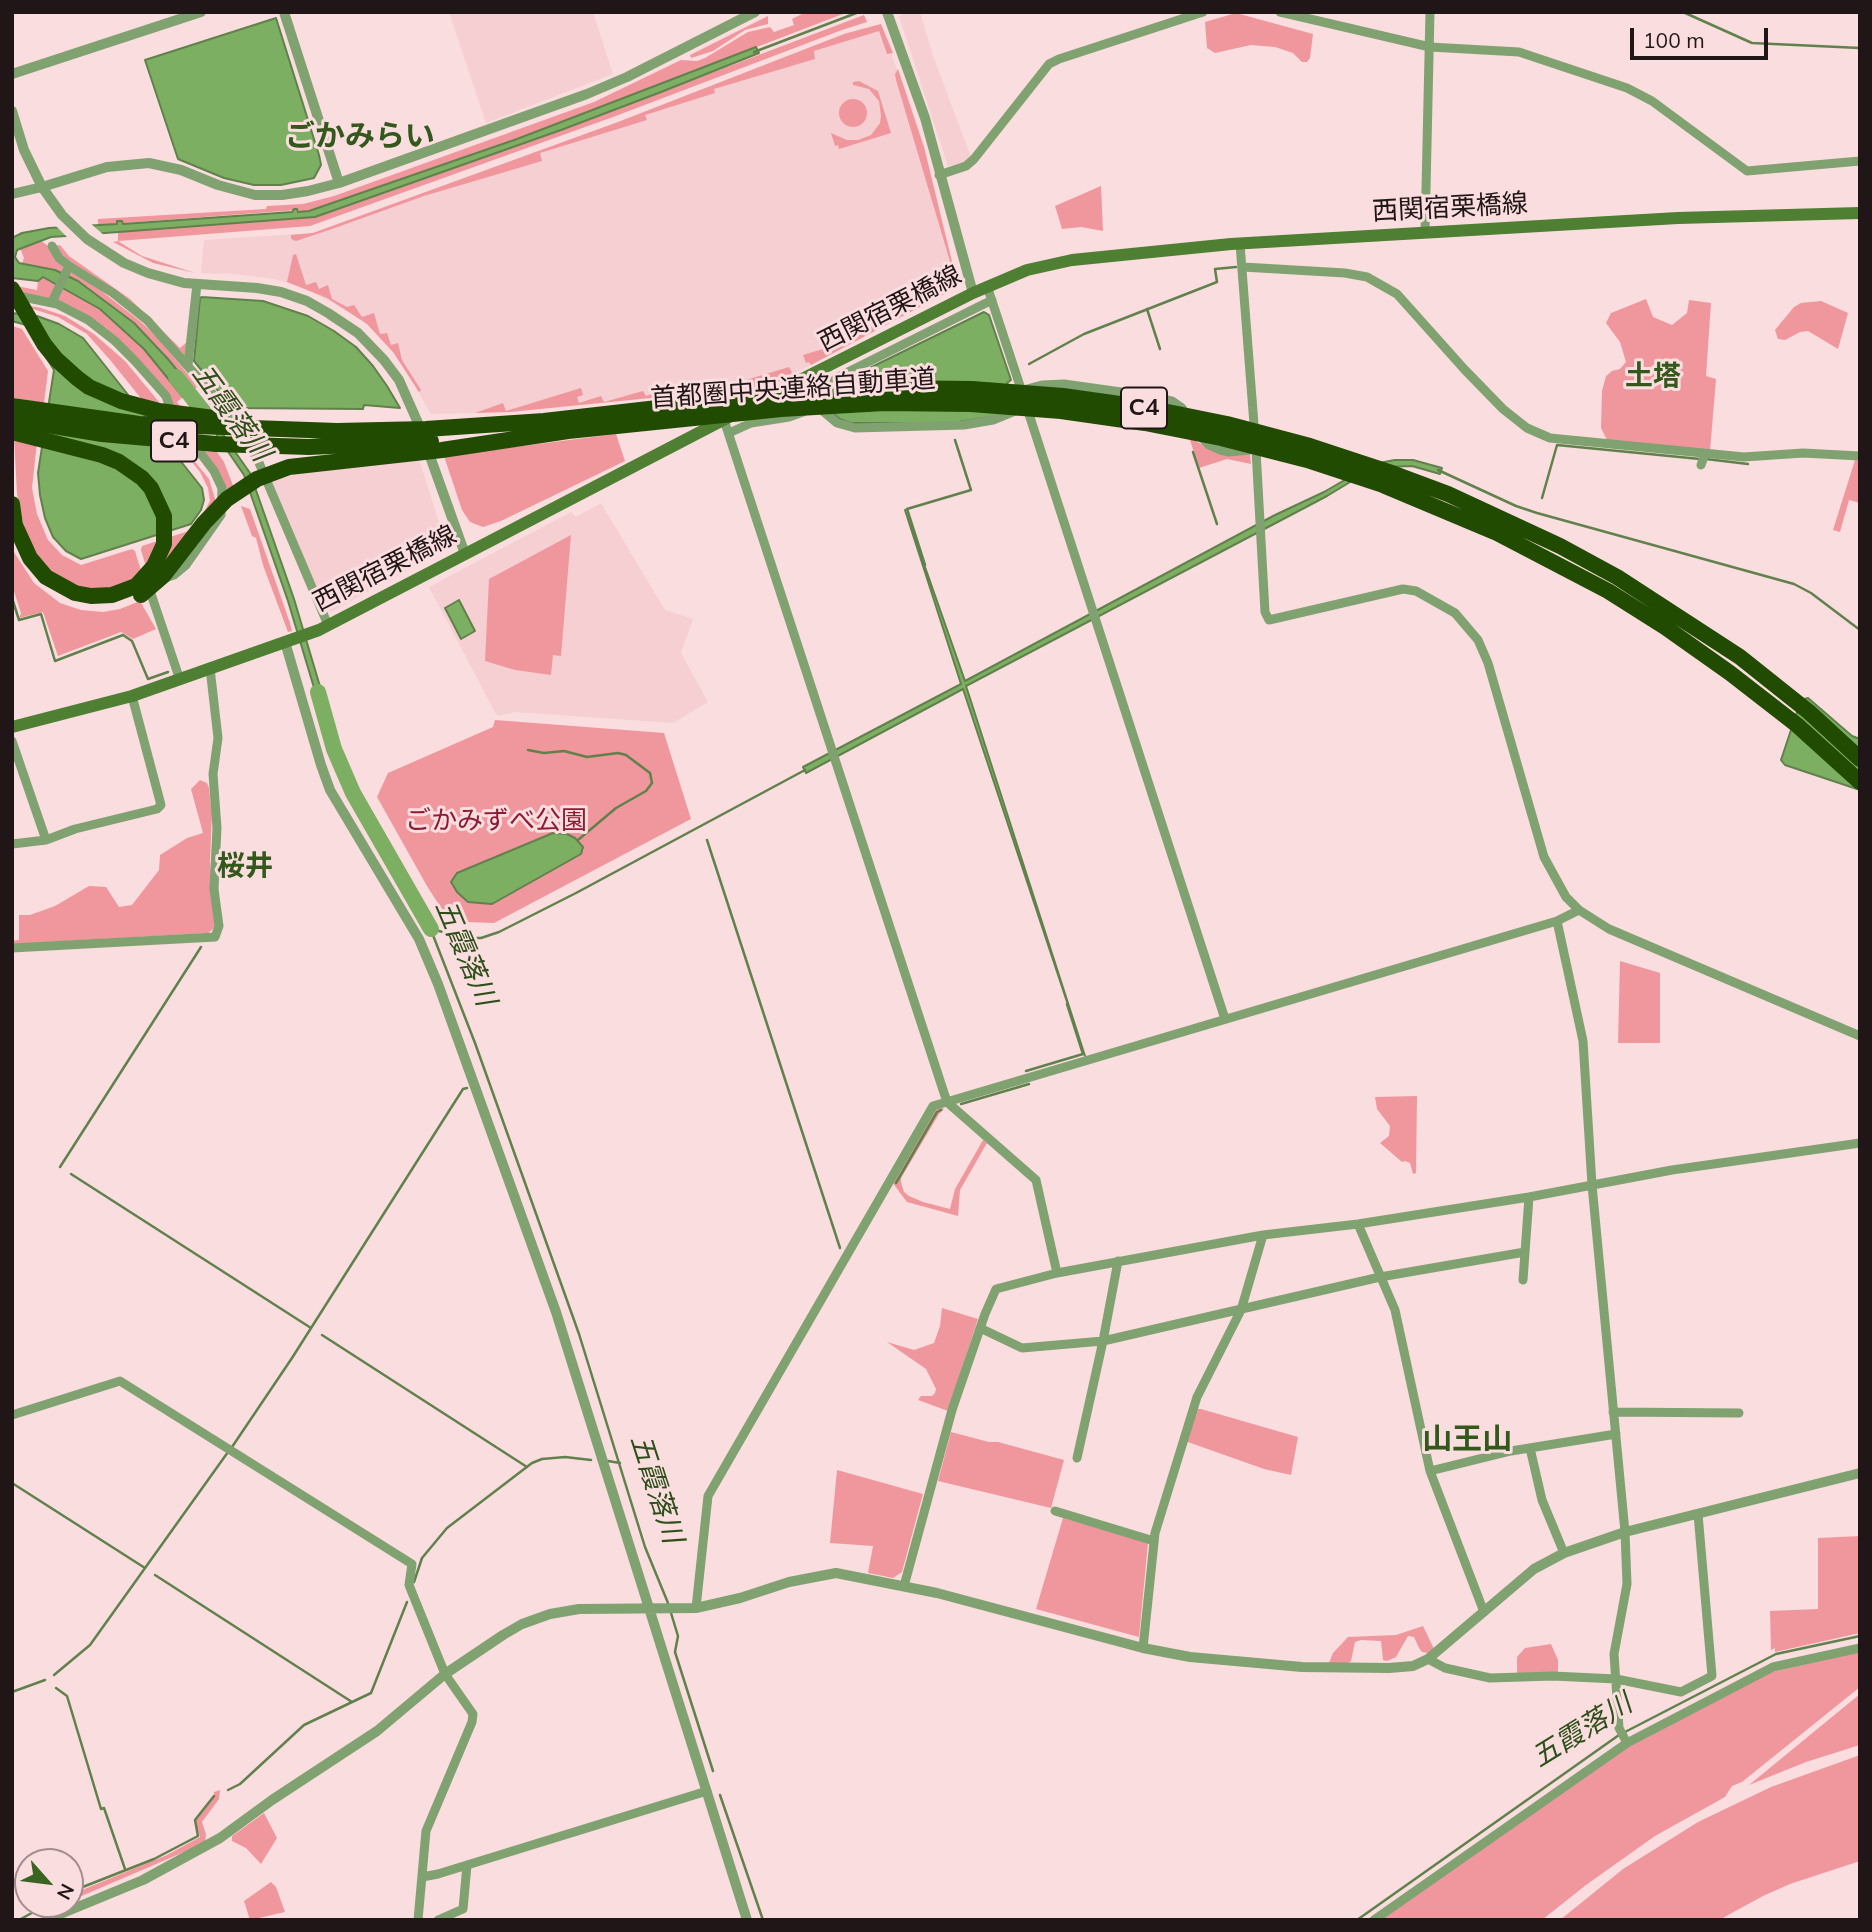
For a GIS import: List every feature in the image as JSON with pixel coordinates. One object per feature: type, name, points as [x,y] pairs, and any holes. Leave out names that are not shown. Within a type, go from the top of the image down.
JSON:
[{"type":"highway","points":[[12,289],[55,359],[77,378],[105,394],[159,411],[308,425],[337,431]]},
{"type":"highway","name":"首都圏中央連絡自動車道","points":[[12,406],[139,424],[337,431],[426,429],[544,421],[780,394],[884,388],[972,389],[1063,396],[1148,408],[1227,424],[1310,446],[1390,472],[1459,499],[1560,546],[1617,577],[1740,657],[1809,712],[1860,759]]},
{"type":"highway","name":"首都圏中央連絡自動車道","points":[[12,419],[143,438],[273,446],[337,446],[505,437],[781,409],[884,403],[971,404],[1062,411],[1222,438],[1307,460],[1383,485],[1495,531],[1608,591],[1730,673],[1797,725],[1860,782]]},
{"type":"highway","points":[[12,538],[22,560],[40,583],[64,598],[85,604],[108,606],[169,569],[216,509],[239,489],[270,474],[308,464],[442,450],[568,431]]},
{"type":"highway","points":[[12,432],[102,454],[129,468],[151,488],[164,516],[164,544],[154,566],[138,590],[91,597],[75,593],[46,577],[30,558],[15,525],[12,505]]},
{"type":"main road","name":"西関宿栗橋線","points":[[12,727],[132,696],[311,633],[972,293],[1027,270],[1072,260],[1240,244],[1678,218],[1860,213]]},
{"type":"street","points":[[12,74],[201,12]]},
{"type":"street","points":[[284,12],[339,183]]},
{"type":"street","points":[[12,194],[107,167],[149,163],[181,170],[218,185],[255,195],[282,195],[339,183],[627,78],[755,12]]},
{"type":"street","points":[[939,175],[966,166],[974,159],[1049,64],[1203,12]]},
{"type":"street","points":[[1280,12],[1430,47],[1519,52],[1627,88],[1652,101],[1747,171],[1860,161]]},
{"type":"street","points":[[1425,233],[1430,12]]},
{"type":"street","points":[[888,16],[922,110],[972,293]]},
{"type":"street","points":[[12,111],[24,150],[42,187],[66,219],[87,239],[124,263],[148,273],[184,283],[281,292],[307,301],[342,321],[370,344],[399,380],[414,410],[465,554]]},
{"type":"street","points":[[1240,244],[1265,612],[1269,620],[1403,589],[1416,591],[1455,612],[1478,640],[1488,663],[1544,856],[1566,897],[1579,910],[1609,929],[1860,1036]]},
{"type":"street","points":[[52,246],[59,258],[69,266],[113,293],[147,320],[216,398],[257,458],[328,625]]},
{"type":"street","points":[[52,302],[69,266]]},
{"type":"street","points":[[1243,267],[1345,273],[1367,277],[1397,294],[1503,408],[1527,428],[1550,438],[1744,457],[1803,453],[1860,456]]},
{"type":"street","points":[[188,365],[197,284]]},
{"type":"street","points":[[987,286],[1225,1019]]},
{"type":"street","points":[[12,295],[52,302],[88,320],[116,341],[166,396],[175,421],[214,471],[222,488],[220,515],[186,565],[174,575],[147,583],[180,680]]},
{"type":"street","points":[[729,433],[751,423],[796,415],[814,402],[823,388],[838,377],[992,300]]},
{"type":"street","points":[[1022,391],[1053,383],[1157,397],[1172,401],[1182,408],[1199,435],[1209,445],[1229,452],[1256,450]]},
{"type":"street","points":[[814,402],[837,423],[855,428],[964,425],[993,421],[1027,406]]},
{"type":"street","points":[[724,420],[947,1102],[1036,1180],[1057,1273]]},
{"type":"street","points":[[1701,465],[1705,454]]},
{"type":"street","points":[[288,642],[330,790],[419,939],[439,984],[556,1311],[653,1610],[747,1920]]},
{"type":"street","points":[[12,948],[215,937],[219,926],[214,889],[217,828],[213,774],[218,738],[210,668]]},
{"type":"street","points":[[12,844],[46,840],[75,829],[157,809],[161,805],[132,696]]},
{"type":"street","points":[[12,741],[46,840]]},
{"type":"street","points":[[696,1608],[708,1496],[933,1106],[1557,921],[1579,910]]},
{"type":"street","points":[[1557,921],[1583,1041],[1592,1185],[1625,1532],[1627,1584],[1614,1654],[1619,1728],[1625,1741]]},
{"type":"street","points":[[904,1586],[952,1410],[996,1289],[1057,1273],[1263,1235],[1358,1224],[1529,1197],[1672,1170],[1860,1143]]},
{"type":"street","points":[[1523,1280],[1529,1197]]},
{"type":"street","points":[[1358,1224],[1395,1310],[1430,1471],[1484,1612]]},
{"type":"street","points":[[1143,1648],[1154,1541],[1197,1397],[1241,1310],[1263,1235]]},
{"type":"street","points":[[981,1328],[1022,1348],[1103,1341],[1380,1278],[1525,1252]]},
{"type":"street","points":[[1077,1458],[1118,1261]]},
{"type":"street","points":[[12,1415],[120,1381],[412,1564],[409,1585],[444,1674],[473,1714],[472,1723],[426,1830],[418,1920]]},
{"type":"street","points":[[1614,1412],[1739,1413]]},
{"type":"street","points":[[1430,1471],[1530,1448],[1616,1434]]},
{"type":"street","points":[[1530,1448],[1542,1500],[1564,1553]]},
{"type":"street","points":[[46,1920],[143,1880],[220,1838],[272,1800],[377,1731],[444,1674],[503,1635],[550,1614],[579,1609],[696,1608],[740,1598],[789,1582],[836,1573],[937,1593],[1143,1648],[1190,1657],[1302,1667],[1413,1666],[1428,1659],[1534,1569],[1564,1553],[1625,1532],[1860,1473]]},
{"type":"street","points":[[1055,1511],[1154,1541]]},
{"type":"street","points":[[1428,1659],[1445,1668],[1490,1678],[1553,1676],[1616,1679],[1681,1692],[1712,1676],[1698,1514]]},
{"type":"street","points":[[1374,1920],[1625,1741],[1773,1667],[1860,1648]]},
{"type":"street","points":[[422,1877],[706,1791]]},
{"type":"street","points":[[438,1920],[463,1909],[467,1865]]},
{"type":"shaded area","points":[[449,12],[593,12],[613,74],[486,123]]},
{"type":"shaded area","points":[[908,12],[920,12],[932,53],[971,157],[965,162],[948,166],[899,16]]},
{"type":"shaded area","points":[[276,18],[319,155],[321,165],[314,178],[281,185],[254,185],[224,178],[178,159],[145,60]]},
{"type":"shaded area","points":[[881,24],[924,147],[956,278],[948,292],[771,386],[510,412],[431,414],[393,352],[367,324],[351,313],[305,288],[274,279],[201,273],[204,240],[313,233],[618,122],[844,34]]},
{"type":"shaded area","points":[[756,47],[759,53],[661,92],[315,217],[51,237],[17,250],[15,257],[19,263],[55,270],[78,281],[134,323],[193,390],[183,397],[144,349],[100,309],[43,277],[38,281],[12,278],[12,238],[22,233],[49,228],[117,224],[117,221],[122,221],[123,224],[292,212],[294,209],[298,212],[309,211],[517,139]]},
{"type":"shaded area","points":[[202,297],[263,301],[308,316],[356,347],[373,366],[400,408],[364,405],[363,409],[232,408],[194,361]]},
{"type":"shaded area","points":[[984,312],[989,315],[1011,380],[1007,383],[1017,397],[996,416],[952,423],[850,423],[822,405],[833,387],[843,381]]},
{"type":"shaded area","points":[[12,313],[37,316],[59,324],[83,338],[202,488],[204,500],[201,510],[191,524],[81,559],[66,551],[53,537],[45,518],[38,473],[54,370],[26,325],[12,321]]},
{"type":"shaded area","points":[[222,433],[250,473],[294,599],[327,710],[321,711],[288,601],[244,475],[216,434]]},
{"type":"shaded area","points":[[419,459],[440,526],[441,538],[436,552],[331,612],[325,609],[272,482],[311,469]]},
{"type":"shaded area","points":[[1395,460],[1413,460],[1442,468],[1440,474],[1412,466],[1383,467],[1365,473],[1327,496],[966,686],[1085,1056],[963,689],[806,773],[803,767],[961,684],[905,510],[965,681],[1360,471]]},
{"type":"shaded area","points":[[601,503],[665,610],[693,619],[681,653],[708,702],[673,723],[514,712],[499,716],[429,587],[571,512],[576,517]]},
{"type":"shaded area","points":[[459,600],[475,631],[461,639],[445,608]]},
{"type":"shaded area","points":[[1808,698],[1852,736],[1860,739],[1860,790],[1785,765],[1781,760],[1801,700]]},
{"type":"shaded area","points":[[553,833],[567,834],[575,838],[583,847],[581,854],[492,904],[468,902],[451,882],[457,873]]},
{"type":"green space","points":[[806,12],[848,12],[517,139],[317,209],[98,225],[98,219],[266,209],[267,206],[303,204],[334,196],[594,102],[681,60],[697,61],[705,58],[748,32],[770,27],[774,32],[794,25],[792,19]]},
{"type":"green space","points":[[1236,13],[1313,34],[1310,58],[1307,62],[1302,62],[1293,53],[1275,47],[1251,45],[1215,53],[1207,48],[1205,22]]},
{"type":"green space","points":[[864,15],[867,22],[310,226],[118,241],[118,233],[121,232],[315,217],[561,130]]},
{"type":"green space","points":[[768,16],[768,24],[745,30],[713,51],[691,58],[690,55]]},
{"type":"green space","points":[[881,24],[893,53],[887,54],[879,31],[814,51],[815,59],[714,89],[715,93],[645,115],[647,120],[540,153],[542,161],[424,196],[296,241],[291,239],[291,235],[313,233],[618,122],[844,34]]},
{"type":"green space","points":[[898,69],[924,147],[956,278],[948,292],[811,365],[806,363],[803,355],[856,339],[855,332],[888,322],[892,320],[890,313],[924,302],[923,295],[938,291],[936,283],[945,280],[952,268],[896,80]]},
{"type":"green space","points":[[859,81],[878,91],[891,133],[839,149],[838,145],[835,146],[831,133],[847,140],[858,140],[871,135],[880,123],[879,101],[869,89],[853,85],[853,82]]},
{"type":"green space","points":[[853,99],[863,103],[867,113],[863,123],[853,127],[843,123],[839,113],[843,103]]},
{"type":"green space","points":[[1101,186],[1103,231],[1081,227],[1062,229],[1055,206]]},
{"type":"green space","points":[[41,241],[64,268],[95,286],[158,338],[221,414],[218,414],[197,387],[193,390],[155,344],[106,301],[78,281],[22,264],[24,258],[20,248]]},
{"type":"green space","points":[[118,241],[142,256],[195,273],[153,263],[113,242]]},
{"type":"green space","points":[[60,245],[69,256],[130,299],[180,348],[188,341],[186,354],[184,356],[68,261],[54,246]]},
{"type":"green space","points":[[296,254],[306,285],[316,282],[319,289],[328,285],[332,299],[347,307],[354,305],[362,317],[374,313],[380,334],[387,333],[391,345],[398,343],[402,360],[421,390],[419,392],[393,352],[367,324],[327,298],[287,282],[293,255]]},
{"type":"green space","points":[[43,277],[100,309],[123,328],[183,397],[177,402],[183,410],[174,408],[92,319],[58,301],[53,294],[49,298],[20,292],[16,286],[37,290],[38,281]]},
{"type":"green space","points":[[1646,299],[1653,317],[1672,325],[1687,313],[1689,300],[1711,303],[1706,376],[1716,379],[1710,451],[1607,440],[1601,428],[1602,391],[1606,376],[1620,369],[1626,362],[1620,342],[1606,323],[1611,313]]},
{"type":"green space","points":[[1821,301],[1848,313],[1838,349],[1808,331],[1785,340],[1778,339],[1775,330],[1794,307],[1801,303]]},
{"type":"green space","points":[[12,303],[65,316],[94,334],[125,361],[159,402],[170,431],[209,479],[216,502],[215,514],[149,577],[142,546],[195,529],[210,501],[208,488],[200,472],[87,334],[58,317],[33,309],[12,307]]},
{"type":"green space","points":[[12,326],[22,329],[48,371],[44,403],[14,398]]},
{"type":"green space","points":[[789,367],[793,374],[771,386],[510,412],[475,413],[503,403],[506,411],[581,388],[583,395],[577,397],[579,403],[601,396],[604,402],[643,391],[646,396],[678,386],[680,394],[711,384],[713,390]]},
{"type":"green space","points":[[616,434],[625,461],[501,521],[483,527],[470,522],[462,510],[444,456]]},
{"type":"green space","points":[[14,437],[37,442],[32,488],[37,514],[48,540],[62,555],[81,565],[132,549],[142,574],[123,587],[85,591],[54,575],[35,552],[23,523],[17,494]]},
{"type":"green space","points":[[1189,437],[1217,453],[1250,454],[1251,464],[1227,459],[1199,468]]},
{"type":"green space","points":[[203,451],[217,452],[224,462],[234,488],[225,495]]},
{"type":"green space","points":[[1855,460],[1860,460],[1860,503],[1849,500],[1840,532],[1833,530]]},
{"type":"green space","points":[[241,506],[250,509],[292,631],[288,632],[256,538],[252,536]]},
{"type":"green space","points":[[571,535],[561,656],[553,655],[551,675],[515,670],[485,661],[489,579]]},
{"type":"green space","points":[[12,549],[34,583],[60,603],[81,610],[103,612],[140,601],[156,629],[133,639],[121,632],[58,656],[43,612],[19,618],[21,613],[12,585]]},
{"type":"green space","name":"ごかみずべ公園","points":[[495,720],[664,733],[691,819],[494,923],[465,922],[452,916],[441,908],[427,886],[377,797],[388,773],[493,727]]},
{"type":"green space","points":[[200,780],[207,783],[209,788],[212,814],[210,862],[216,924],[212,930],[208,933],[12,944],[12,941],[19,940],[19,915],[30,915],[55,906],[89,886],[106,887],[119,907],[132,905],[159,870],[160,855],[187,838],[203,833],[191,789]]},
{"type":"green space","points":[[1620,961],[1660,973],[1660,1043],[1618,1043]]},
{"type":"green space","points":[[1417,1096],[1416,1173],[1413,1174],[1410,1163],[1402,1162],[1380,1143],[1389,1136],[1390,1126],[1377,1109],[1375,1097]]},
{"type":"green space","points":[[941,1107],[944,1109],[901,1182],[904,1192],[909,1196],[950,1209],[955,1189],[983,1140],[987,1143],[960,1190],[958,1216],[907,1202],[892,1182],[935,1110]]},
{"type":"green space","points":[[942,1308],[978,1319],[948,1411],[918,1400],[921,1396],[932,1396],[935,1393],[936,1389],[926,1369],[887,1342],[914,1350],[934,1343]]},
{"type":"green space","points":[[1197,1409],[1298,1437],[1291,1475],[1264,1469],[1185,1441]]},
{"type":"green space","points":[[951,1432],[1064,1460],[1051,1508],[938,1481]]},
{"type":"green space","points":[[837,1470],[923,1494],[902,1572],[893,1578],[868,1573],[873,1546],[830,1543]]},
{"type":"green space","points":[[1063,1518],[1148,1543],[1139,1637],[1036,1609]]},
{"type":"green space","points":[[1860,1536],[1860,1633],[1775,1652],[1775,1648],[1771,1650],[1770,1611],[1818,1609],[1818,1538]]},
{"type":"green space","points":[[1423,1626],[1434,1649],[1428,1653],[1422,1652],[1414,1637],[1408,1636],[1396,1657],[1387,1661],[1383,1660],[1381,1641],[1361,1640],[1355,1642],[1351,1661],[1347,1664],[1329,1663],[1333,1653],[1348,1637],[1396,1635]]},
{"type":"green space","points":[[1551,1644],[1558,1660],[1558,1672],[1517,1674],[1517,1657],[1525,1648]]},
{"type":"green space","points":[[1860,1652],[1860,1687],[1742,1782],[1732,1786],[1725,1797],[1655,1836],[1542,1920],[1381,1920],[1624,1749],[1772,1672]]},
{"type":"green space","points":[[1860,1694],[1860,1745],[1806,1762],[1749,1785]]},
{"type":"green space","points":[[1860,1755],[1860,1861],[1790,1884],[1719,1920],[1560,1920],[1623,1869],[1698,1822],[1771,1787]]},
{"type":"green space","points":[[220,1790],[219,1799],[202,1822],[206,1834],[205,1843],[84,1895],[84,1889],[167,1855],[200,1837],[195,1820],[214,1796],[214,1792]]},
{"type":"green space","points":[[264,1813],[277,1838],[261,1864],[246,1848],[232,1841],[232,1836]]},
{"type":"green space","points":[[271,1882],[276,1887],[285,1912],[250,1920],[244,1901]]},
{"type":"pier","points":[[89,222],[106,237],[69,239],[55,225]]},
{"type":"waterway","points":[[754,52],[859,12]]},
{"type":"waterway","points":[[1683,12],[1752,43],[1860,48]]},
{"type":"waterway","points":[[1029,364],[1084,334],[1217,282],[1215,269],[1236,267]]},
{"type":"waterway","points":[[1147,309],[1160,349]]},
{"type":"waterway","name":"五霞落川","points":[[176,377],[214,425]]},
{"type":"waterway","points":[[925,565],[907,509],[971,490],[955,440]]},
{"type":"waterway","points":[[1542,498],[1557,445],[1700,459]]},
{"type":"waterway","points":[[1193,452],[1217,524]]},
{"type":"waterway","points":[[1706,459],[1748,464]]},
{"type":"waterway","points":[[1438,470],[1537,513],[1794,584],[1811,593],[1860,630]]},
{"type":"waterway","points":[[12,598],[19,620],[41,614],[55,661],[123,635],[132,641],[148,679],[168,672]]},
{"type":"waterway","name":"五霞落川","points":[[318,692],[334,749],[353,793],[431,929]]},
{"type":"waterway","points":[[528,750],[544,753],[564,751],[587,757],[618,753],[626,755],[650,773],[652,783],[646,791],[616,808],[578,840]]},
{"type":"waterway","points":[[431,929],[467,938],[481,938],[499,932],[805,770]]},
{"type":"waterway","points":[[707,840],[840,1248]]},
{"type":"waterway","name":"五霞落川","points":[[431,930],[475,1043],[579,1334],[645,1547],[668,1603]]},
{"type":"waterway","points":[[60,1167],[201,947]]},
{"type":"waterway","points":[[1026,1071],[1083,1054],[1067,1004]]},
{"type":"waterway","points":[[961,1104],[1029,1084]]},
{"type":"waterway","points":[[232,1447],[292,1358],[463,1089],[467,1088]]},
{"type":"waterway","points":[[896,1183],[937,1112],[941,1110]]},
{"type":"waterway","points":[[71,1174],[311,1328]]},
{"type":"waterway","points":[[322,1335],[527,1467]]},
{"type":"waterway","points":[[54,1675],[90,1645],[228,1452]]},
{"type":"waterway","points":[[414,1582],[422,1558],[447,1528],[532,1463],[542,1459],[565,1457],[591,1460]]},
{"type":"waterway","points":[[608,1461],[620,1463]]},
{"type":"waterway","points":[[12,1483],[145,1568]]},
{"type":"waterway","points":[[155,1575],[352,1702]]},
{"type":"waterway","points":[[228,1790],[240,1784],[304,1725],[371,1693],[407,1602]]},
{"type":"waterway","name":"五霞落川","points":[[671,1613],[678,1636],[675,1652],[713,1771]]},
{"type":"waterway","name":"五霞落川","points":[[1625,1732],[1776,1654],[1860,1636]]},
{"type":"waterway","points":[[12,1692],[45,1680]]},
{"type":"waterway","points":[[56,1688],[67,1696],[101,1809],[104,1808],[125,1869]]},
{"type":"waterway","name":"五霞落川","points":[[1357,1920],[1619,1735]]},
{"type":"waterway","name":"五霞落川","points":[[720,1795],[763,1920]]},
{"type":"waterway","points":[[84,1886],[154,1859],[198,1836],[195,1820],[214,1796]]},
{"type":"waterway","points":[[19,1920],[23,1918]]},
{"type":"district","name":"ごかみらい","points":[[360,137]]},
{"type":"district","name":"土塔","points":[[1653,377]]},
{"type":"district","name":"桜井","points":[[245,867]]},
{"type":"district","name":"山王山","points":[[1467,1440]]}]
